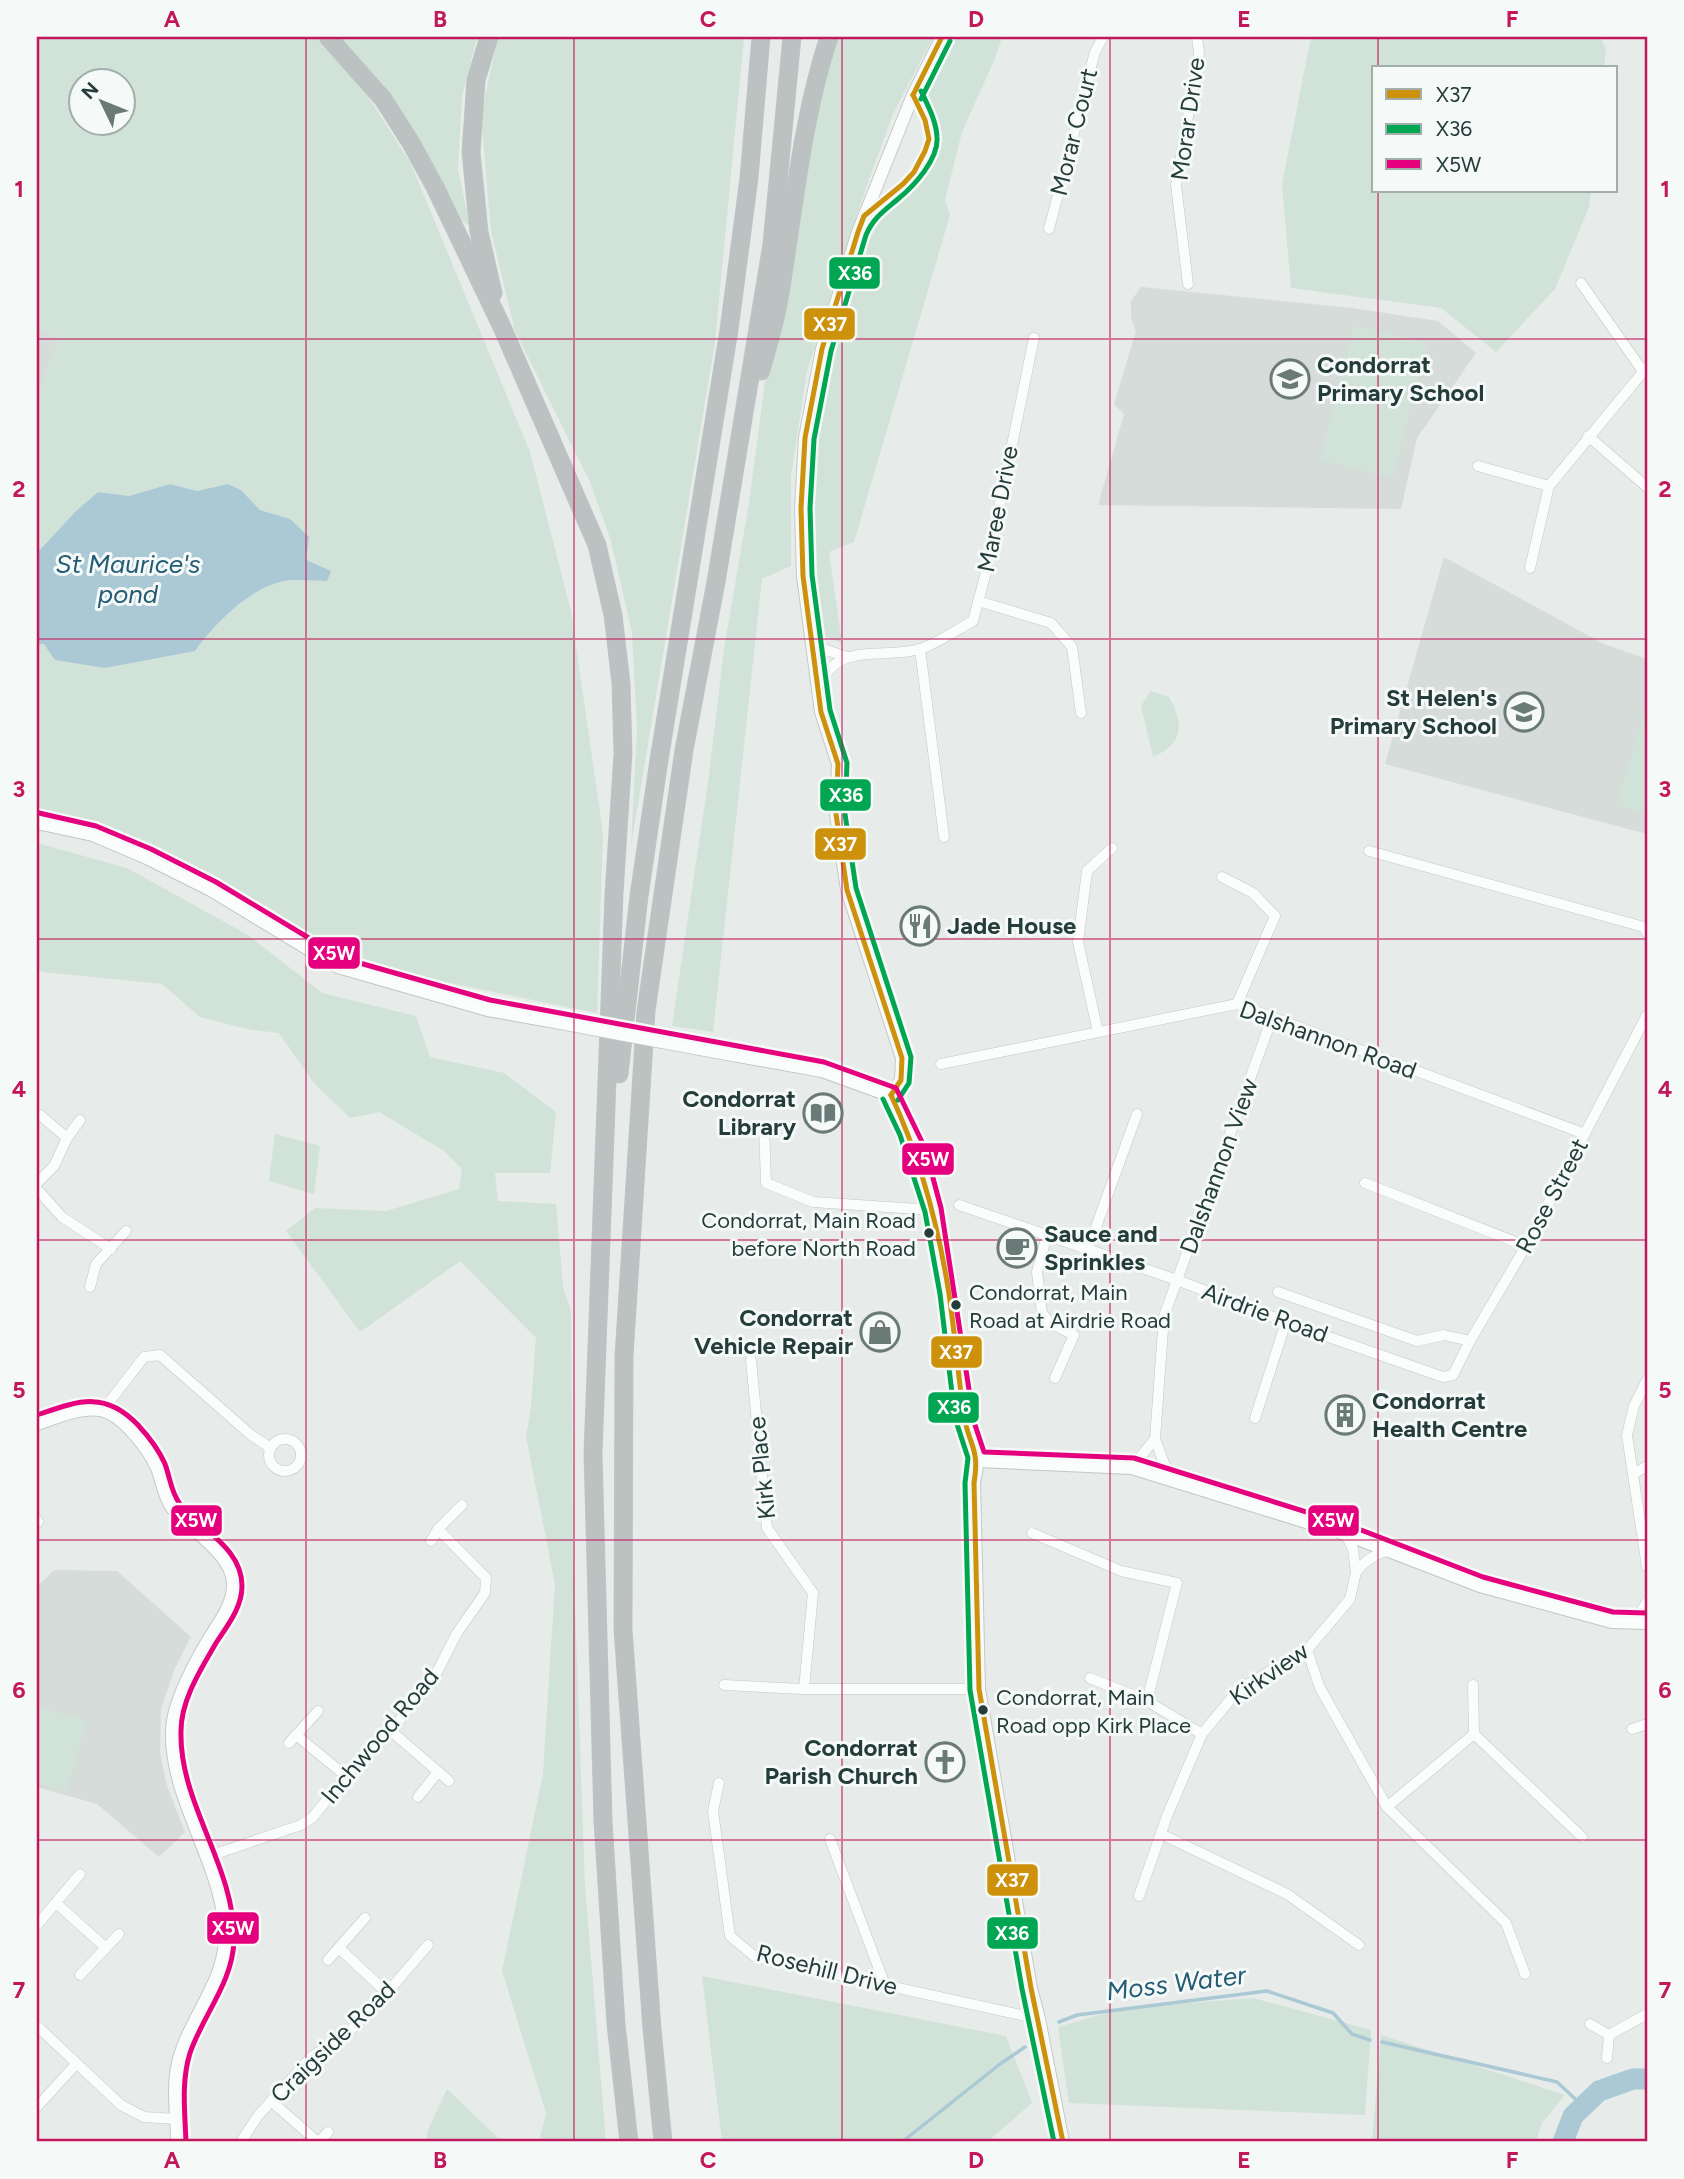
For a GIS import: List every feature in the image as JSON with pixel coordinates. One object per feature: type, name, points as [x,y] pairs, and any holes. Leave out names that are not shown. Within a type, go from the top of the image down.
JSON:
[{"type":"highway","points":[[328,37],[383,99],[435,187],[502,327],[597,545],[613,615],[620,669],[623,753],[614,894],[593,1453],[603,1821],[616,2024],[629,2142]]},
{"type":"highway","points":[[489,37],[476,80],[471,152],[479,232],[502,327]]},
{"type":"highway","points":[[604,1206],[639,896],[729,330],[750,178],[761,37]]},
{"type":"highway","points":[[663,2142],[652,2029],[623,1629],[624,1356],[646,1011],[684,750],[716,582],[772,244],[792,37]]},
{"type":"highway","points":[[732,483],[779,302],[804,138],[820,63],[829,37]]},
{"type":"main road","points":[[37,822],[93,834],[147,857],[211,889],[338,965],[488,1009],[822,1070],[891,1095],[917,1151],[933,1210],[965,1424],[978,1460],[1132,1467],[1345,1533],[1480,1585],[1587,1615],[1641,1623]]},
{"type":"street","points":[[891,1095],[901,1080],[902,1058],[847,890],[836,814],[838,764],[824,722],[810,636],[803,576],[801,508],[805,439],[822,349],[858,232],[912,95],[942,37]]},
{"type":"street","name":"Morar Court","points":[[1049,229],[1095,52],[1103,37]]},
{"type":"street","name":"Morar Drive","points":[[1188,284],[1176,185],[1199,53],[1196,37]]},
{"type":"street","points":[[1530,568],[1549,486],[1645,368],[1581,283]]},
{"type":"street","name":"Maree Drive","points":[[848,657],[920,649],[973,621],[1034,338]]},
{"type":"street","points":[[1588,436],[1647,487]]},
{"type":"street","points":[[1478,466],[1549,486]]},
{"type":"street","points":[[978,601],[1051,623],[1072,647],[1082,713]]},
{"type":"street","points":[[810,636],[820,648],[848,657]]},
{"type":"street","points":[[920,649],[944,837]]},
{"type":"street","points":[[818,694],[823,676],[833,664],[848,657]]},
{"type":"street","points":[[1098,1032],[1078,942],[1087,871],[1112,848]]},
{"type":"street","points":[[1369,850],[1644,927],[1647,933]]},
{"type":"street","points":[[1222,877],[1254,893],[1275,916],[1237,1004]]},
{"type":"street","name":"Dalshannon Road","points":[[941,1064],[1237,1004],[1585,1134]]},
{"type":"street","name":"Rose Street","points":[[1453,1375],[1526,1246],[1647,1015]]},
{"type":"street","name":"Dalshannon View","points":[[1170,1479],[1155,1439],[1164,1316],[1272,1017]]},
{"type":"street","points":[[1088,1249],[1137,1114]]},
{"type":"street","points":[[40,1115],[66,1138]]},
{"type":"street","points":[[37,1182],[54,1166],[66,1138],[80,1120]]},
{"type":"street","points":[[764,1126],[766,1183],[813,1202],[933,1210]]},
{"type":"street","points":[[1365,1183],[1526,1246]]},
{"type":"street","points":[[37,1189],[62,1217],[111,1249]]},
{"type":"street","name":"Airdrie Road","points":[[959,1205],[1177,1280],[1286,1322],[1443,1377],[1453,1375]]},
{"type":"street","points":[[90,1287],[96,1264],[126,1231]]},
{"type":"street","points":[[1047,1235],[1037,1272],[1042,1313],[1050,1323],[1074,1335],[1055,1378]]},
{"type":"street","points":[[1278,1292],[1417,1341],[1444,1335],[1470,1341]]},
{"type":"street","points":[[1255,1418],[1286,1322]]},
{"type":"street","points":[[103,1410],[144,1357],[160,1355],[251,1435],[271,1448]]},
{"type":"street","name":"Kirk Place","points":[[751,1360],[767,1528],[813,1593],[804,1689]]},
{"type":"street","points":[[1647,1380],[1634,1406],[1627,1435],[1647,1567]]},
{"type":"street","points":[[37,1423],[83,1410],[103,1410],[115,1416],[140,1441],[157,1469],[170,1504],[229,1565],[233,1576],[231,1599],[177,1703],[172,1729],[173,1758],[224,1911],[225,1941],[220,1969],[177,2064],[177,2142]]},
{"type":"street","points":[[1132,1467],[1155,1439]]},
{"type":"street","points":[[978,1460],[974,1483],[979,1689],[1031,1988],[1040,2019],[1063,2142]]},
{"type":"street","points":[[1633,1474],[1647,1466]]},
{"type":"street","points":[[431,1541],[438,1529],[462,1505]]},
{"type":"street","name":"Inchwood Road","points":[[206,1857],[301,1825],[313,1817],[346,1776],[391,1731],[435,1676],[457,1633],[485,1593],[486,1578],[438,1529]]},
{"type":"street","points":[[1032,1533],[1121,1571],[1177,1583],[1147,1700]]},
{"type":"street","points":[[1345,1533],[1353,1549],[1356,1572]]},
{"type":"street","points":[[1356,1572],[1365,1561],[1378,1553],[1391,1550]]},
{"type":"street","name":"Kirkview","points":[[1139,1896],[1202,1734],[1235,1694],[1307,1650],[1350,1599],[1356,1572]]},
{"type":"street","points":[[1641,1623],[1647,1602]]},
{"type":"street","points":[[1307,1650],[1320,1688],[1387,1807],[1506,1923],[1525,1974]]},
{"type":"street","points":[[1090,1678],[1147,1700],[1202,1734]]},
{"type":"street","points":[[724,1685],[804,1689],[979,1689]]},
{"type":"street","points":[[1473,1685],[1475,1734],[1582,1838]]},
{"type":"street","points":[[318,1711],[293,1739],[346,1776]]},
{"type":"street","points":[[1632,1728],[1647,1724]]},
{"type":"street","points":[[391,1731],[449,1781]]},
{"type":"street","points":[[1387,1807],[1475,1734]]},
{"type":"street","points":[[418,1797],[438,1772]]},
{"type":"street","name":"Rosehill Drive","points":[[719,1783],[713,1811],[730,1936],[754,1956],[1040,2019]]},
{"type":"street","points":[[1161,1834],[1287,1895],[1359,1945]]},
{"type":"street","points":[[830,1839],[885,1985]]},
{"type":"street","points":[[37,1924],[80,1874]]},
{"type":"street","points":[[56,1903],[106,1948]]},
{"type":"street","points":[[328,1960],[365,1918]]},
{"type":"street","points":[[80,1975],[119,1934]]},
{"type":"street","name":"Craigside Road","points":[[241,2142],[257,2116],[311,2057],[347,2034],[428,1945]]},
{"type":"street","points":[[339,1948],[387,1993]]},
{"type":"street","points":[[1609,2035],[1647,2014]]},
{"type":"street","points":[[1590,2024],[1609,2035]]},
{"type":"street","points":[[37,2026],[121,2105],[144,2117],[177,2119]]},
{"type":"street","points":[[1608,2058],[1609,2035]]},
{"type":"street","points":[[37,2107],[76,2064]]},
{"type":"street","points":[[271,2101],[318,2142],[328,2132]]},
{"type":"shaded area","name":"Condorrat Primary School","points":[[1141,287],[1352,308],[1438,321],[1476,353],[1417,438],[1401,509],[1098,505],[1124,414],[1114,404],[1136,331],[1131,318],[1131,301]]},
{"type":"shaded area","points":[[37,328],[59,339],[37,398]]},
{"type":"shaded area","name":"St Helen's Primary School","points":[[1444,557],[1604,644],[1647,659],[1647,834],[1385,764]]},
{"type":"shaded area","points":[[54,1570],[117,1571],[191,1637],[175,1668],[161,1709],[160,1752],[166,1783],[185,1832],[159,1857],[97,1804],[37,1787],[37,1587]]},
{"type":"green space","points":[[37,37],[316,37],[355,76],[411,164],[530,452],[571,611],[603,833],[597,1013],[410,975],[324,945],[250,898],[148,842],[37,813],[37,644],[195,651],[234,608],[257,591],[283,581],[327,581],[306,560],[290,519],[260,510],[241,490],[228,484],[197,491],[170,484],[129,496],[98,492],[75,512],[37,553],[37,398],[59,339],[37,328]]},
{"type":"green space","points":[[339,37],[477,37],[462,97],[458,169],[470,226],[459,219],[438,172],[383,84]]},
{"type":"green space","points":[[498,37],[744,37],[715,342],[631,846],[637,730],[632,633],[611,541],[590,482],[515,331],[491,231],[481,116]]},
{"type":"green space","points":[[836,37],[933,37],[893,114],[861,202],[807,371],[791,475],[791,566],[762,579],[713,1032],[672,1026],[709,775],[724,649],[749,503],[765,382],[819,91]]},
{"type":"green space","points":[[952,37],[1002,37],[962,132],[945,200],[950,215],[854,542],[829,552],[842,643],[826,637],[819,627],[809,559],[810,491],[820,388],[837,326],[872,226],[928,169],[935,143],[929,83],[938,59]]},
{"type":"green space","points":[[1311,37],[1600,37],[1606,49],[1604,66],[1372,66],[1372,192],[1591,192],[1589,207],[1555,289],[1496,352],[1441,308],[1291,288],[1282,184]]},
{"type":"green space","points":[[1354,325],[1427,343],[1393,478],[1320,460]]},
{"type":"green space","points":[[1151,691],[1169,697],[1179,724],[1176,739],[1171,746],[1153,757],[1141,706]]},
{"type":"green space","points":[[1647,706],[1647,814],[1617,805]]},
{"type":"green space","points":[[37,843],[127,868],[248,935],[322,993],[416,1016],[430,1057],[504,1073],[556,1112],[550,1173],[495,1173],[498,1201],[556,1204],[563,1287],[571,1311],[573,1548],[585,1886],[606,2142],[539,2142],[546,2113],[502,1971],[543,1774],[555,1584],[526,1437],[536,1338],[460,1261],[360,1332],[286,1231],[315,1208],[386,1211],[459,1189],[462,1169],[444,1151],[379,1112],[350,1118],[314,1083],[279,1033],[247,1029],[200,1017],[162,984],[42,972],[37,969]]},
{"type":"green space","points":[[275,1134],[320,1146],[314,1194],[269,1181]]},
{"type":"green space","points":[[37,1706],[87,1721],[66,1792],[37,1783]]},
{"type":"green space","points":[[702,1976],[1006,2036],[1032,2103],[987,2142],[722,2142]]},
{"type":"green space","points":[[1253,1998],[1371,2030],[1365,2115],[1069,2103],[1058,2027],[1124,2008]]},
{"type":"green space","points":[[1381,2035],[1565,2095],[1542,2123],[1536,2142],[1372,2142]]},
{"type":"green space","points":[[447,2089],[498,2138],[513,2142],[426,2142],[427,2132]]},
{"type":"water","name":"St Maurice's pond","points":[[170,484],[197,491],[228,484],[241,490],[260,510],[290,519],[309,537],[306,560],[331,571],[327,581],[284,581],[258,591],[234,608],[195,651],[105,668],[55,660],[44,644],[37,644],[37,553],[75,512],[98,492],[129,496]]},
{"type":"waterway","name":"Moss Water","points":[[1059,2022],[1077,2015],[1267,1991],[1333,2013],[1352,2034],[1370,2040]]},
{"type":"waterway","name":"Moss Water","points":[[1382,2042],[1557,2082],[1584,2107]]},
{"type":"waterway","name":"Moss Water","points":[[902,2142],[1025,2047]]},
{"type":"waterway","points":[[1563,2142],[1573,2116],[1599,2091],[1633,2079],[1647,2079]]},
{"type":"transit line","name":"X37","points":[[913,95],[942,37]]},
{"type":"transit line","name":"X36","points":[[921,99],[950,41]]},
{"type":"transit line","name":"X36","points":[[898,1100],[909,1083],[911,1057],[856,888],[845,814],[847,763],[830,710],[812,575],[810,508],[814,439],[831,351],[866,235],[879,215],[918,179],[930,163],[937,145],[935,125],[921,91]]},
{"type":"transit line","name":"X37","points":[[891,1095],[901,1080],[902,1058],[847,890],[836,814],[838,764],[821,712],[803,576],[801,508],[805,438],[822,349],[858,232],[864,216],[914,172],[929,139],[925,120],[913,95]]},
{"type":"transit line","name":"X5W","points":[[39,813],[96,826],[151,849],[216,882],[342,958],[490,1000],[824,1062],[896,1088],[925,1148],[941,1208],[974,1422],[984,1452],[1134,1458],[1348,1525],[1483,1577],[1613,1612],[1647,1613]]},
{"type":"transit line","name":"X37","points":[[891,1095],[927,1192],[940,1242],[949,1294],[964,1416],[976,1462],[974,1483],[979,1689],[1031,1988],[1063,2142]]},
{"type":"transit line","name":"X36","points":[[883,1099],[900,1135],[925,1212],[940,1294],[955,1418],[968,1458],[965,1483],[970,1690],[1022,1989],[1054,2142]]},
{"type":"transit line","name":"X5W","points":[[37,1415],[65,1406],[91,1402],[114,1407],[126,1414],[160,1454],[180,1504],[228,1550],[240,1573],[242,1586],[237,1609],[198,1674],[182,1719],[183,1758],[189,1784],[226,1886],[234,1940],[229,1970],[187,2064],[184,2097],[186,2142]]},
{"type":"place","name":"Condorrat Primary School","points":[[1290,379]]},
{"type":"place","name":"St Helen's Primary School","points":[[1524,712]]},
{"type":"place","name":"Jade House","points":[[920,926]]},
{"type":"place","name":"Condorrat Library","points":[[823,1113]]},
{"type":"place","name":"Condorrat, Main Road before North Road","points":[[929,1233]]},
{"type":"place","name":"Sauce and Sprinkles","points":[[1017,1248]]},
{"type":"place","name":"Condorrat, Main Road at Airdrie Road","points":[[956,1305]]},
{"type":"place","name":"Condorrat Vehicle Repair","points":[[880,1332]]},
{"type":"place","name":"Condorrat Health Centre","points":[[1345,1415]]},
{"type":"place","name":"Condorrat, Main Road opp Kirk Place","points":[[983,1710]]},
{"type":"place","name":"Condorrat Parish Church","points":[[945,1762]]}]
